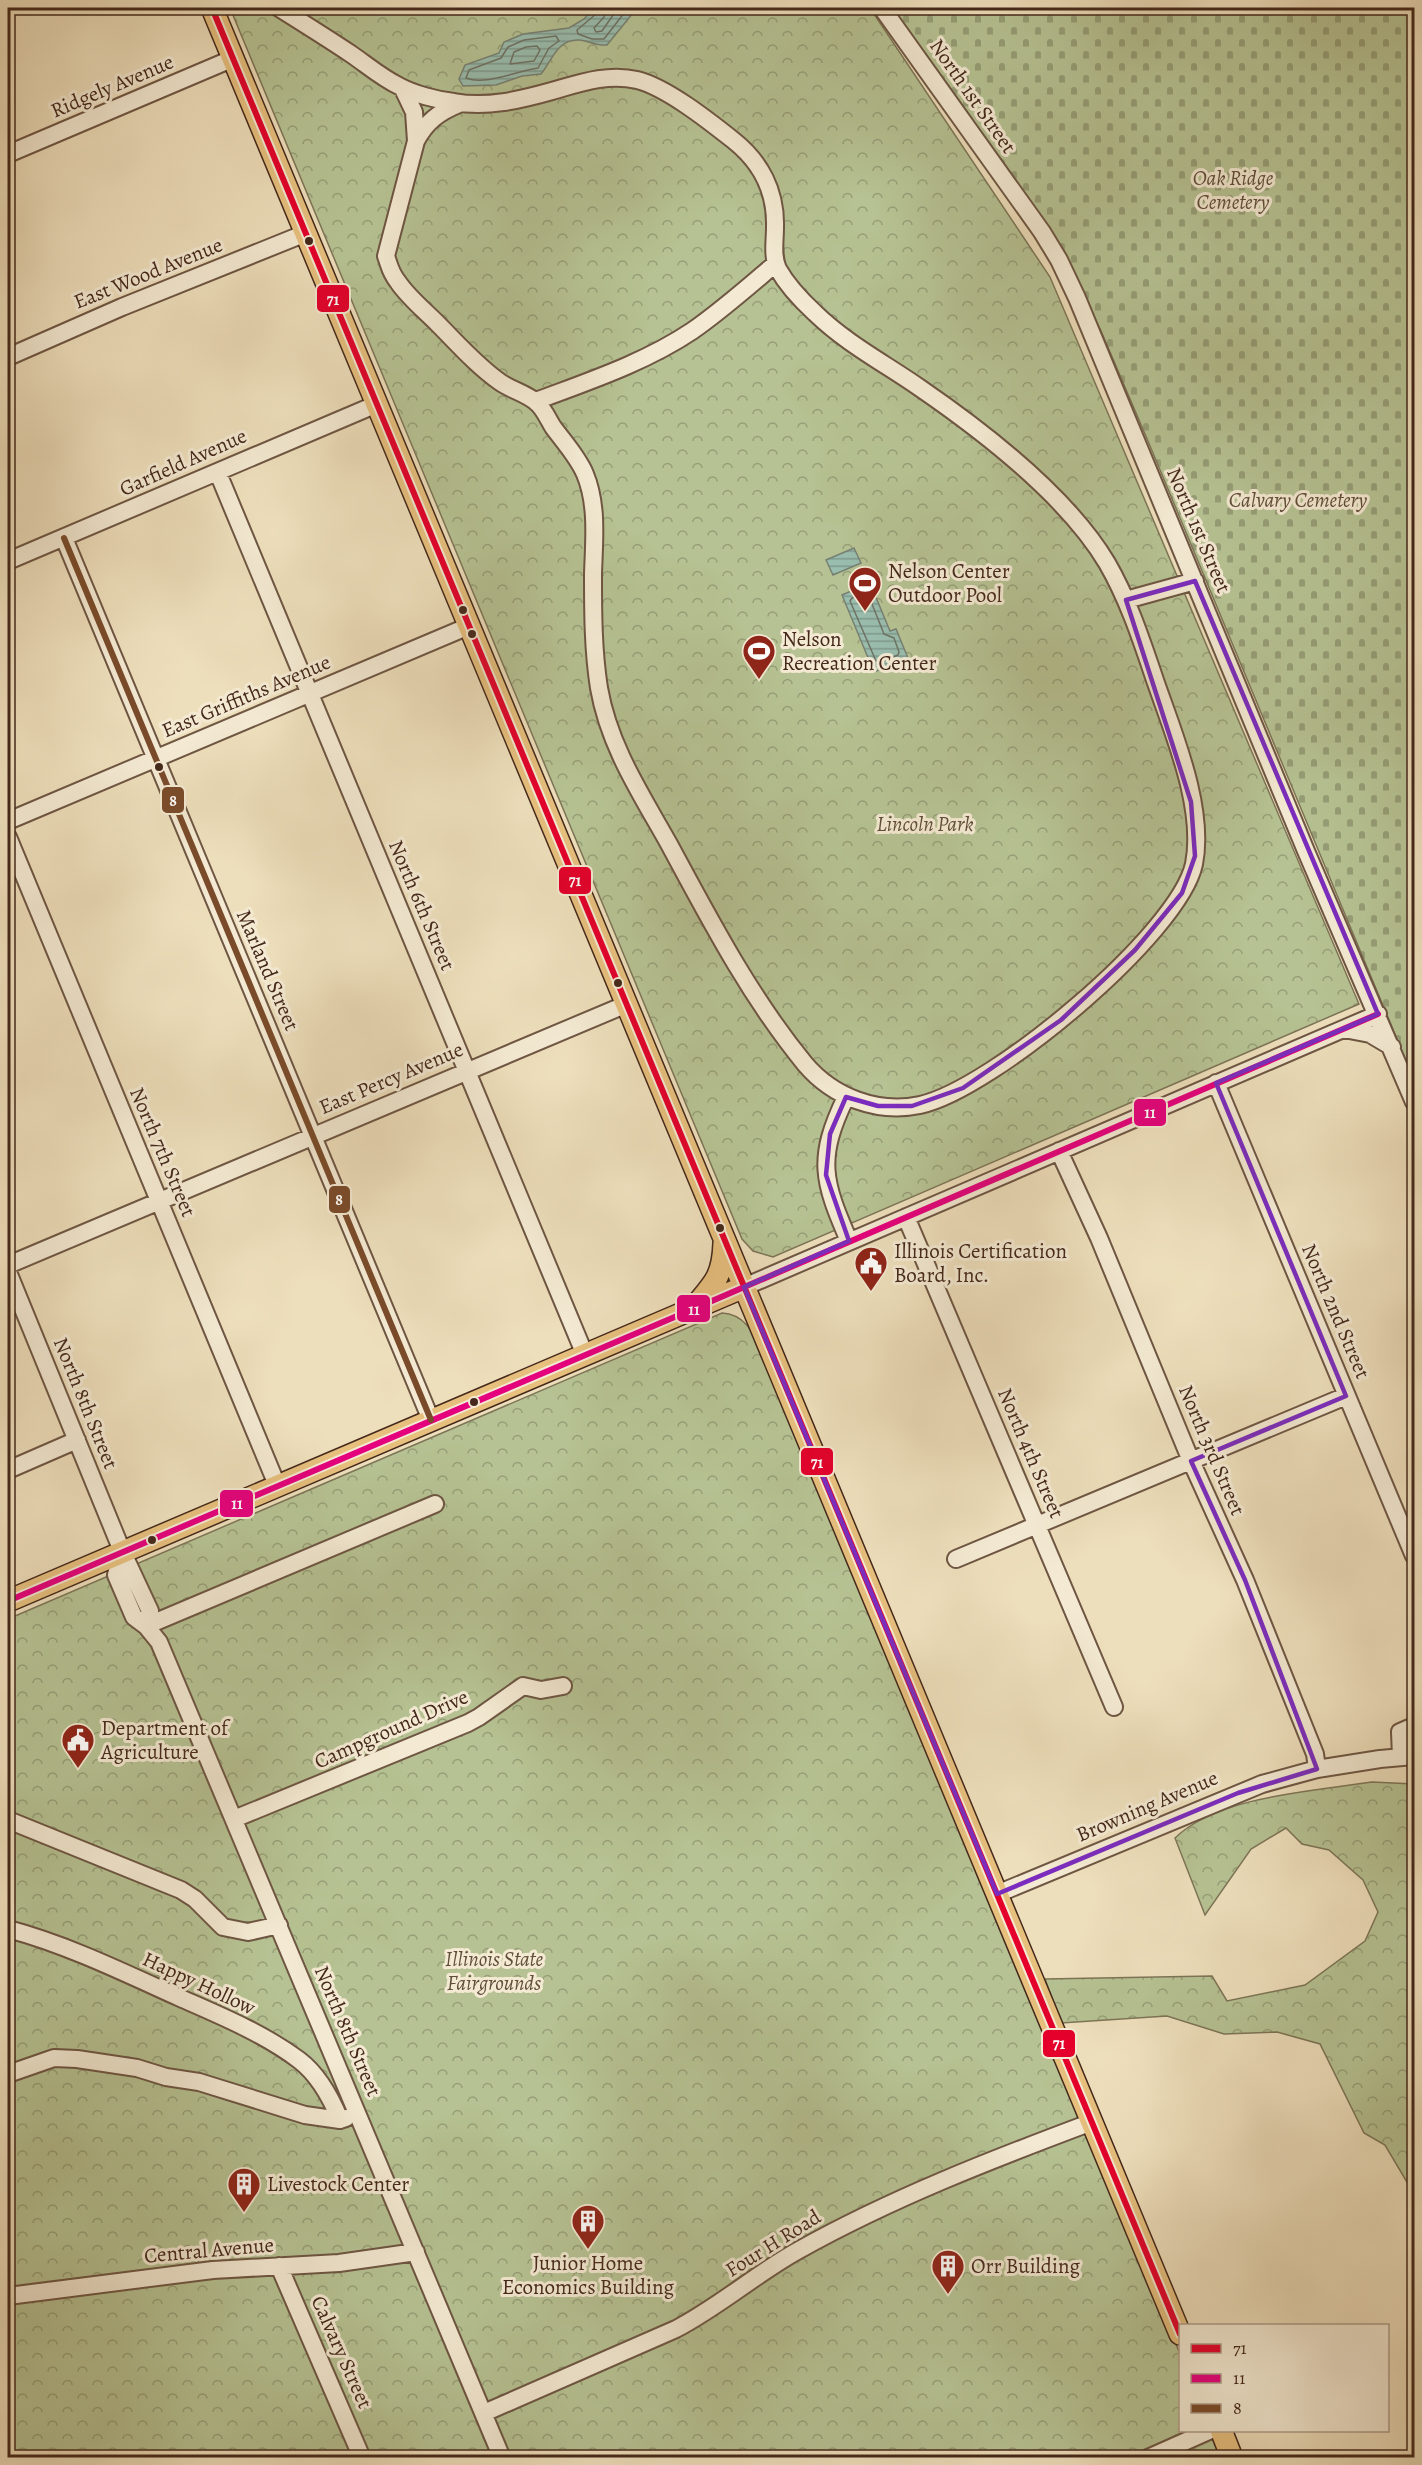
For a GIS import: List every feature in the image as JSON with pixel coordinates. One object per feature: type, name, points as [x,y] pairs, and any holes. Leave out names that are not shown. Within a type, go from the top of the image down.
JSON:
[{"type":"main road","points":[[212,8],[1179,2332]]},
{"type":"main road","points":[[692,1310],[716,1282],[723,1266],[724,1239]]},
{"type":"main road","points":[[8,1601],[744,1287]]},
{"type":"main road","points":[[692,1310],[733,1308],[744,1314],[764,1335]]},
{"type":"main road","points":[[1222,2432],[1232,2457]]},
{"type":"street","points":[[279,8],[403,89],[459,104],[513,101],[603,78],[621,77],[654,86],[739,144],[754,159],[772,195],[776,216],[775,264],[800,297],[836,332],[861,351],[927,393],[1022,468],[1053,495],[1094,543],[1126,600],[1169,722],[1191,802],[1197,840],[1192,874],[1182,893],[1135,950],[1061,1020],[1026,1048],[963,1088],[927,1104],[878,1106],[846,1097],[820,1081],[802,1060],[741,974],[631,778],[616,746],[600,693],[593,638],[594,512],[591,492],[584,472],[536,401],[496,380],[398,283],[388,264],[386,256],[416,141],[423,128],[434,117],[459,104]]},
{"type":"street","name":"North 1st Street","points":[[882,8],[1042,232],[1059,260],[1196,581],[1306,851],[1414,1102]]},
{"type":"street","name":"Ridgely Avenue","points":[[8,154],[234,58]]},
{"type":"street","points":[[403,89],[414,112],[416,141]]},
{"type":"street","name":"East Wood Avenue","points":[[8,357],[122,307],[306,233]]},
{"type":"street","points":[[536,401],[631,364],[673,342],[720,311],[775,264]]},
{"type":"street","name":"Garfield Avenue","points":[[8,561],[377,404]]},
{"type":"street","name":"North 6th Street","points":[[218,473],[585,1355]]},
{"type":"street","name":"Marland Street","points":[[64,538],[431,1420]]},
{"type":"street","points":[[1126,600],[1196,581]]},
{"type":"street","name":"East Griffiths Avenue","points":[[8,821],[469,626]]},
{"type":"street","name":"North 7th Street","points":[[8,837],[277,1485]]},
{"type":"street","name":"East Percy Avenue","points":[[8,1265],[160,1203],[313,1135],[627,1004]]},
{"type":"street","points":[[744,1287],[1378,1014]]},
{"type":"street","points":[[1343,1029],[1370,1034],[1392,1047]]},
{"type":"street","name":"North 2nd Street","points":[[1216,1083],[1414,1556]]},
{"type":"street","points":[[846,1097],[830,1134],[826,1154],[826,1175],[834,1205],[849,1241]]},
{"type":"street","name":"North 3rd Street","points":[[1059,1151],[1099,1238],[1191,1461],[1245,1580],[1315,1754],[1317,1769]]},
{"type":"street","name":"North 4th Street","points":[[906,1217],[1114,1707]]},
{"type":"street","name":"North 8th Street","points":[[8,1272],[122,1551],[116,1575],[134,1617],[146,1626],[159,1642],[502,2457]]},
{"type":"street","points":[[956,1559],[1346,1396]]},
{"type":"street","points":[[8,1470],[77,1440]]},
{"type":"street","points":[[146,1626],[435,1504]]},
{"type":"street","name":"Campground Drive","points":[[234,1819],[473,1720],[523,1686],[541,1690],[563,1686]]},
{"type":"street","points":[[1408,1757],[1400,1732],[1414,1726]]},
{"type":"street","name":"Browning Avenue","points":[[997,1894],[1262,1784],[1317,1769],[1408,1757]]},
{"type":"street","points":[[8,1820],[181,1890],[195,1899],[223,1927],[248,1932],[279,1925]]},
{"type":"street","name":"Happy Hollow","points":[[8,1929],[111,1966],[265,2039],[300,2061],[318,2078],[334,2104],[340,2120]]},
{"type":"street","points":[[8,2074],[54,2058],[77,2059],[137,2068],[166,2077],[199,2082],[305,2115],[340,2120],[358,2113]]},
{"type":"street","name":"Four H Road","points":[[484,2413],[695,2319],[796,2251],[857,2218],[1092,2122]]},
{"type":"street","name":"Central Avenue","points":[[8,2296],[213,2270],[339,2263],[416,2252]]},
{"type":"street","name":"Calvary Street","points":[[279,2266],[362,2457]]},
{"type":"street","points":[[1148,2457],[1206,2432]]},
{"type":"highlighted area","points":[[1195,581],[1378,1014],[1216,1083],[1346,1396],[1191,1461],[1245,1580],[1317,1769],[1238,1793],[997,1894],[744,1287],[849,1241],[826,1175],[830,1134],[846,1097],[878,1106],[912,1106],[963,1088],[1061,1020],[1135,950],[1182,893],[1195,856],[1191,802],[1126,600]]},
{"type":"green space","name":"Lincoln Park","points":[[230,8],[870,8],[1050,277],[1359,1004],[773,1257],[753,1251],[742,1239]]},
{"type":"green space","points":[[893,8],[1414,8],[1414,1080],[1101,331],[1070,268]]},
{"type":"green space","name":"Illinois State Fairgrounds","points":[[722,1313],[742,1320],[751,1330],[761,1349],[1179,2352],[1179,2432],[1212,2432],[1224,2457],[8,2457],[8,1619]]},
{"type":"green space","points":[[1372,1782],[1414,1784],[1414,2194],[1385,2145],[1364,2133],[1320,2044],[1277,2032],[1224,2034],[1167,2016],[1061,2023],[1045,1979],[1212,1976],[1227,2001],[1305,1985],[1365,1941],[1378,1912],[1363,1880],[1329,1850],[1302,1844],[1286,1828],[1251,1849],[1205,1915],[1175,1838],[1193,1824],[1241,1804]]},
{"type":"water","points":[[594,8],[637,8],[607,45],[579,40],[565,43],[541,74],[522,76],[496,85],[463,86],[459,79],[465,65],[499,53],[504,42],[523,34],[569,28],[584,19]]},
{"type":"water","points":[[854,548],[861,563],[833,575],[826,560]]},
{"type":"water","name":"Nelson Center Outdoor Pool","points":[[870,583],[890,631],[896,629],[908,658],[874,672],[842,595]]},
{"type":"transit line","name":"71","points":[[212,8],[1179,2332]]},
{"type":"transit line","name":"8","points":[[64,538],[431,1420]]},
{"type":"transit line","name":"11","points":[[8,1601],[1378,1014]]},
{"type":"place","name":"Nelson Center Outdoor Pool","points":[[865,612]]},
{"type":"place","name":"Nelson Recreation Center","points":[[759,680]]},
{"type":"place","name":"Illinois Certification Board, Inc.","points":[[871,1292]]},
{"type":"place","name":"Department of Agriculture","points":[[78,1769]]},
{"type":"place","name":"Livestock Center","points":[[244,2213]]},
{"type":"place","name":"Junior Home Economics Building","points":[[588,2250]]},
{"type":"place","name":"Orr Building","points":[[948,2295]]},
{"type":"park label","name":"Oak Ridge Cemetery","points":[[1233,190]]},
{"type":"park label","name":"Calvary Cemetery","points":[[1298,500]]}]
